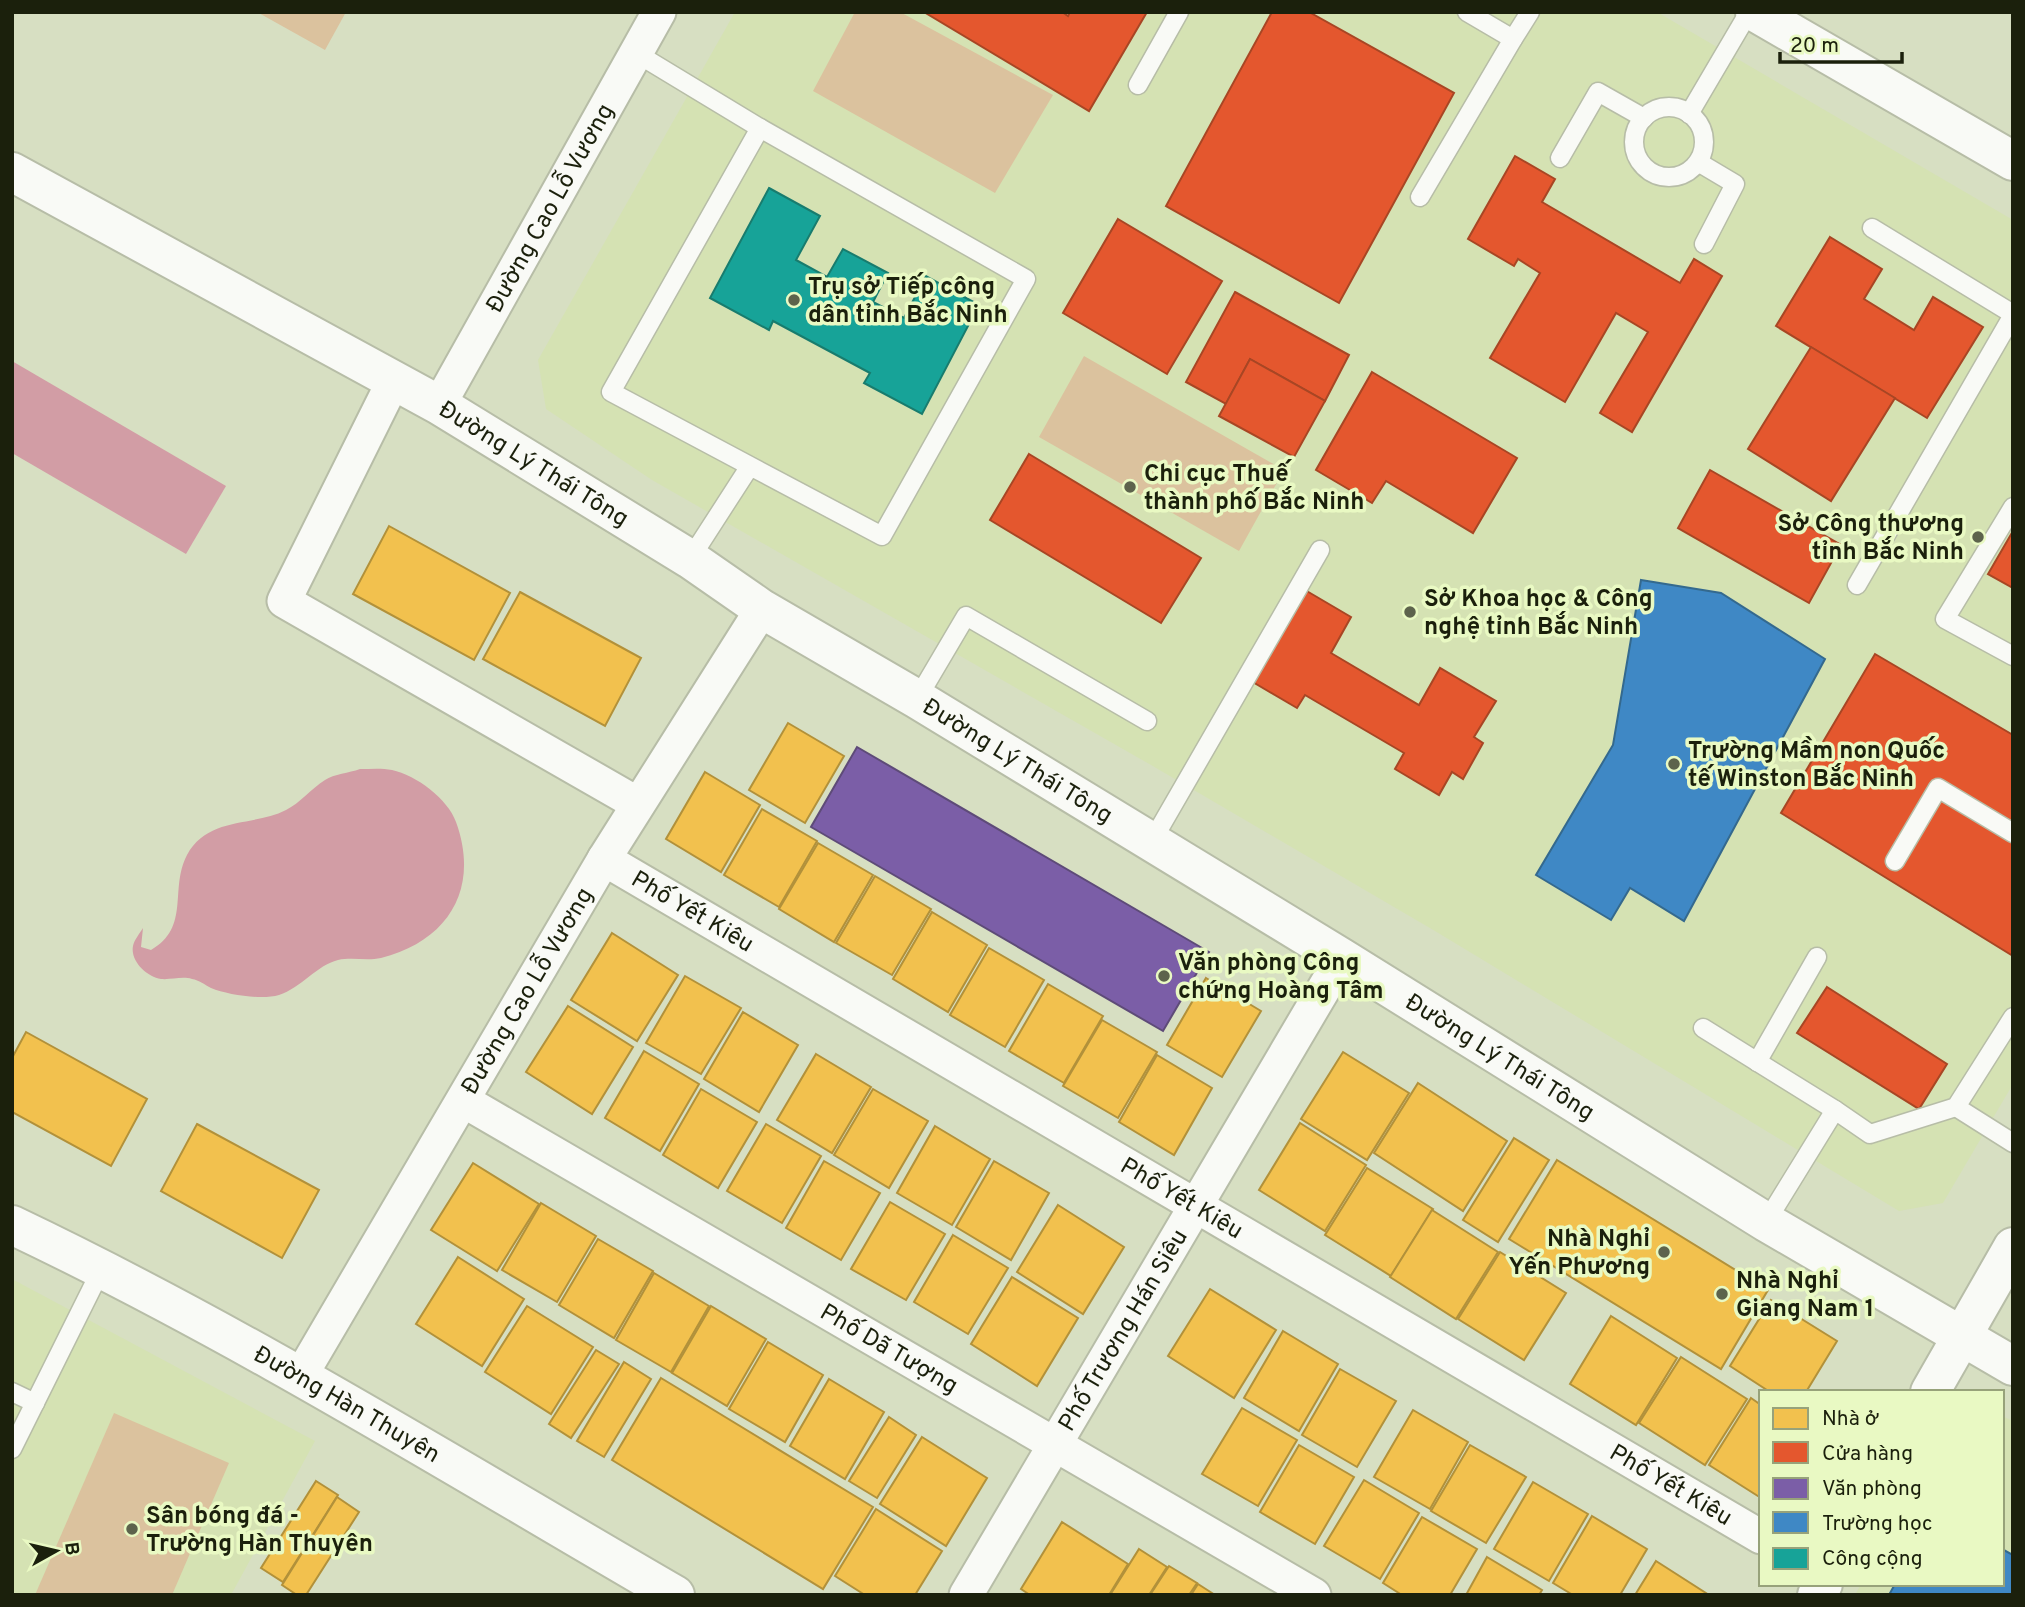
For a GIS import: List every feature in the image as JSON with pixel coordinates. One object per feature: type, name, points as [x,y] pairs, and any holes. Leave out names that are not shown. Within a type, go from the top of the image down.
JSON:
[{"type":"street","name":"Đường Cao Lỗ Vương","points":[[439,405],[659,12]]},
{"type":"street","points":[[1778,18],[2013,161]]},
{"type":"street","name":"Đường Lý Thái Tông","points":[[12,172],[439,405],[690,559],[762,609],[917,699],[1342,958],[1766,1222],[2013,1366]]},
{"type":"street","points":[[394,380],[284,601],[638,804]]},
{"type":"street","name":"Đường Cao Lỗ Vương","points":[[300,1377],[604,859],[762,609]]},
{"type":"street","name":"Phố Yết Kiêu","points":[[604,859],[1759,1536]]},
{"type":"street","name":"Phố Trương Hán Siêu","points":[[966,1595],[1342,958]]},
{"type":"street","name":"Phố Dã Tượng","points":[[464,1101],[1314,1595]]},
{"type":"street","name":"Đường Hàn Thuyên","points":[[12,1225],[102,1268],[300,1377],[675,1595]]},
{"type":"street","points":[[1931,1390],[2013,1247]]},
{"type":"lane","points":[[1138,85],[1179,12]]},
{"type":"lane","points":[[1467,12],[1513,39]]},
{"type":"lane","points":[[1420,197],[1530,12]]},
{"type":"lane","points":[[1689,114],[1749,12]]},
{"type":"lane","points":[[636,53],[760,128],[1026,279],[882,537],[611,392],[760,128]]},
{"type":"lane","points":[[1560,158],[1598,92],[1644,118]]},
{"type":"lane","points":[[1668,107],[1689,114],[1697,122],[1704,138],[1702,155],[1698,162],[1693,169],[1678,176],[1661,177],[1651,173],[1636,155],[1634,144],[1635,133],[1644,118],[1657,109],[1668,107]]},
{"type":"lane","points":[[1698,162],[1735,184],[1704,244]]},
{"type":"lane","points":[[1857,584],[2013,314],[1872,229]]},
{"type":"lane","points":[[690,559],[750,466]]},
{"type":"lane","points":[[2013,507],[1945,620],[2013,656]]},
{"type":"lane","points":[[1151,843],[1320,550]]},
{"type":"lane","points":[[917,699],[966,616],[1147,721]]},
{"type":"lane","points":[[1895,861],[1938,788],[2013,833]]},
{"type":"lane","points":[[1757,1062],[1817,957]]},
{"type":"lane","points":[[1703,1028],[1870,1133],[1956,1107],[2013,1017]]},
{"type":"lane","points":[[1956,1107],[2013,1143]]},
{"type":"lane","points":[[1766,1222],[1835,1110]]},
{"type":"lane","points":[[12,1449],[102,1268]]},
{"type":"lane","points":[[12,1392],[35,1403]]},
{"type":"shaded area","points":[[257,12],[346,12],[325,50]]},
{"type":"shaded area","points":[[735,12],[1657,12],[2013,220],[2013,735],[1875,654],[1781,813],[2013,956],[2013,1084],[1943,1203],[1899,1211],[1435,931],[652,480],[546,409],[538,360]]},
{"type":"shaded area","points":[[855,12],[900,12],[1053,95],[995,193],[813,91]]},
{"type":"shaded area","points":[[1084,356],[1284,470],[1239,551],[1039,437]]},
{"type":"shaded area","points":[[12,361],[226,486],[186,554],[12,453]]},
{"type":"shaded area","points":[[360,769],[388,769],[411,777],[439,797],[456,822],[464,869],[461,890],[441,925],[425,939],[405,950],[381,958],[338,960],[287,992],[272,996],[254,997],[226,993],[188,978],[156,978],[137,963],[133,946],[143,928],[141,947],[151,950],[163,941],[171,930],[182,868],[196,843],[219,828],[286,810],[329,778]]},
{"type":"shaded area","points":[[12,1279],[315,1441],[231,1595],[12,1595]]},
{"type":"shaded area","name":"Sân bóng đá - Trường Hàn Thuyên","points":[[114,1413],[229,1463],[172,1595],[35,1595]]},
{"type":"shaded area","points":[[2004,1417],[2013,1421],[2013,1595],[1855,1595],[1860,1586],[2004,1586]]},
{"type":"building: Nhà ở","points":[[389,526],[510,593],[474,660],[353,594]]},
{"type":"building: Nhà ở","points":[[520,592],[641,658],[605,726],[483,659]]},
{"type":"building: Nhà ở","points":[[1874,666],[1948,708],[1904,788],[1829,746]]},
{"type":"building: Nhà ở","points":[[788,723],[844,756],[805,823],[749,790]]},
{"type":"building: Nhà ở","points":[[1825,753],[1882,788],[1848,846],[1790,811]]},
{"type":"building: Nhà ở","points":[[705,772],[760,805],[721,872],[666,839]]},
{"type":"building: Nhà ở","points":[[1972,787],[2013,810],[2013,893],[1937,849]]},
{"type":"building: Nhà ở","points":[[762,809],[817,841],[779,907],[724,875]]},
{"type":"building: Nhà ở","points":[[818,843],[873,875],[834,942],[779,909]]},
{"type":"building: Nhà ở","points":[[875,876],[931,909],[892,975],[836,943]]},
{"type":"building: Nhà ở","points":[[932,912],[987,945],[948,1012],[893,979]]},
{"type":"building: Nhà ở","points":[[612,933],[678,975],[637,1041],[571,1000]]},
{"type":"building: Nhà ở","points":[[989,948],[1044,980],[1005,1047],[950,1015]]},
{"type":"building: Nhà ở","points":[[685,976],[741,1008],[701,1074],[646,1043]]},
{"type":"building: Nhà ở","points":[[1206,978],[1261,1011],[1222,1077],[1167,1045]]},
{"type":"building: Nhà ở","points":[[1048,984],[1103,1016],[1064,1083],[1009,1051]]},
{"type":"building: Nhà ở","points":[[568,1006],[633,1047],[592,1114],[526,1072]]},
{"type":"building: Nhà ở","points":[[743,1012],[798,1045],[759,1112],[704,1079]]},
{"type":"building: Nhà ở","points":[[1102,1020],[1157,1052],[1118,1118],[1063,1086]]},
{"type":"building: Nhà ở","points":[[26,1032],[147,1099],[111,1166],[12,1112],[12,1058]]},
{"type":"building: Nhà ở","points":[[644,1051],[699,1084],[660,1151],[605,1118]]},
{"type":"building: Nhà ở","points":[[1343,1052],[1409,1093],[1367,1160],[1301,1119]]},
{"type":"building: Nhà ở","points":[[816,1054],[871,1087],[832,1153],[777,1120]]},
{"type":"building: Nhà ở","points":[[1157,1055],[1212,1088],[1174,1155],[1119,1122]]},
{"type":"building: Nhà ở","points":[[1418,1083],[1507,1141],[1463,1211],[1374,1153]]},
{"type":"building: Nhà ở","points":[[701,1089],[757,1122],[718,1188],[663,1155]]},
{"type":"building: Nhà ở","points":[[873,1089],[928,1121],[889,1188],[834,1155]]},
{"type":"building: Nhà ở","points":[[1300,1123],[1366,1165],[1325,1231],[1259,1190]]},
{"type":"building: Nhà ở","points":[[197,1124],[319,1190],[282,1258],[161,1191]]},
{"type":"building: Nhà ở","points":[[766,1124],[821,1156],[782,1223],[727,1191]]},
{"type":"building: Nhà ở","points":[[935,1126],[990,1159],[952,1225],[897,1193]]},
{"type":"building: Nhà ở","points":[[1514,1138],[1549,1160],[1498,1242],[1463,1220]]},
{"type":"building: Nhà ở","points":[[1557,1160],[1768,1290],[1721,1369],[1509,1239]]},
{"type":"building: Nhà ở","points":[[824,1161],[880,1193],[841,1260],[786,1228]]},
{"type":"building: Nhà ở","points":[[994,1161],[1049,1193],[1011,1260],[956,1227]]},
{"type":"building: Nhà ở","points":[[473,1163],[539,1204],[497,1271],[431,1230]]},
{"type":"building: Nhà ở","points":[[1367,1168],[1433,1209],[1391,1276],[1325,1235]]},
{"type":"building: Nhà ở","points":[[890,1202],[945,1234],[906,1300],[851,1269]]},
{"type":"building: Nhà ở","points":[[541,1203],[596,1236],[557,1302],[502,1270]]},
{"type":"building: Nhà ở","points":[[1058,1205],[1124,1247],[1083,1314],[1017,1272]]},
{"type":"building: Nhà ở","points":[[1432,1210],[1498,1252],[1456,1319],[1390,1277]]},
{"type":"building: Nhà ở","points":[[953,1235],[1008,1268],[968,1334],[914,1302]]},
{"type":"building: Nhà ở","points":[[598,1239],[653,1271],[614,1338],[559,1305]]},
{"type":"building: Nhà ở","points":[[1500,1252],[1566,1293],[1524,1360],[1458,1319]]},
{"type":"building: Nhà ở","points":[[458,1257],[524,1299],[482,1366],[416,1324]]},
{"type":"building: Nhà ở","points":[[654,1273],[709,1306],[671,1372],[616,1340]]},
{"type":"building: Nhà ở","points":[[1012,1277],[1078,1318],[1037,1386],[971,1344]]},
{"type":"building: Nhà ở","points":[[1210,1289],[1276,1330],[1234,1398],[1168,1356]]},
{"type":"building: Nhà ở","points":[[1771,1300],[1837,1341],[1807,1390],[1767,1390],[1730,1366]]},
{"type":"building: Nhà ở","points":[[527,1306],[593,1347],[551,1414],[485,1372]]},
{"type":"building: Nhà ở","points":[[711,1306],[766,1339],[727,1406],[672,1373]]},
{"type":"building: Nhà ở","points":[[1611,1316],[1677,1358],[1636,1425],[1570,1384]]},
{"type":"building: Nhà ở","points":[[1283,1331],[1338,1364],[1299,1431],[1244,1398]]},
{"type":"building: Nhà ở","points":[[768,1342],[823,1375],[785,1442],[729,1409]]},
{"type":"building: Nhà ở","points":[[596,1350],[619,1364],[571,1438],[549,1424]]},
{"type":"building: Nhà ở","points":[[1681,1357],[1747,1399],[1705,1465],[1639,1423]]},
{"type":"building: Nhà ở","points":[[624,1362],[651,1379],[604,1457],[577,1441]]},
{"type":"building: Nhà ở","points":[[1340,1369],[1396,1401],[1357,1467],[1302,1435]]},
{"type":"building: Nhà ở","points":[[661,1378],[873,1507],[823,1589],[612,1460]]},
{"type":"building: Nhà ở","points":[[829,1379],[884,1412],[845,1479],[790,1446]]},
{"type":"building: Nhà ở","points":[[1751,1398],[1759,1404],[1759,1497],[1709,1465]]},
{"type":"building: Nhà ở","points":[[1242,1408],[1297,1440],[1258,1506],[1202,1474]]},
{"type":"building: Nhà ở","points":[[1413,1410],[1468,1442],[1430,1509],[1374,1477]]},
{"type":"building: Nhà ở","points":[[889,1417],[916,1435],[877,1498],[849,1481]]},
{"type":"building: Nhà ở","points":[[922,1437],[987,1478],[946,1546],[880,1504]]},
{"type":"building: Nhà ở","points":[[1299,1445],[1354,1477],[1315,1544],[1260,1512]]},
{"type":"building: Nhà ở","points":[[1470,1445],[1526,1477],[1486,1543],[1431,1511]]},
{"type":"building: Nhà ở","points":[[1364,1480],[1419,1513],[1380,1579],[1324,1546]]},
{"type":"building: Nhà ở","points":[[316,1481],[338,1495],[283,1582],[261,1568]]},
{"type":"building: Nhà ở","points":[[1533,1482],[1588,1514],[1549,1581],[1494,1549]]},
{"type":"building: Nhà ở","points":[[337,1497],[359,1512],[306,1595],[297,1595],[282,1585]]},
{"type":"building: Nhà ở","points":[[876,1509],[942,1551],[915,1595],[865,1595],[835,1576]]},
{"type":"building: Nhà ở","points":[[1592,1516],[1647,1549],[1620,1595],[1573,1595],[1553,1583]]},
{"type":"building: Nhà ở","points":[[1422,1517],[1477,1549],[1450,1595],[1402,1595],[1383,1583]]},
{"type":"building: Nhà ở","points":[[1062,1522],[1128,1564],[1109,1595],[1030,1595],[1021,1589]]},
{"type":"building: Nhà ở","points":[[1139,1549],[1167,1567],[1149,1595],[1110,1595]]},
{"type":"building: Nhà ở","points":[[1487,1557],[1542,1590],[1539,1595],[1466,1595]]},
{"type":"building: Nhà ở","points":[[1656,1561],[1709,1595],[1635,1595]]},
{"type":"building: Nhà ở","points":[[1169,1566],[1197,1583],[1189,1595],[1150,1595]]},
{"type":"building: Nhà ở","points":[[1198,1584],[1215,1595],[1191,1595]]},
{"type":"building: Cửa hàng","points":[[924,12],[1062,12],[1068,16],[1070,12],[1147,12],[1089,111]]},
{"type":"building: Cửa hàng","points":[[1272,12],[1309,12],[1454,93],[1339,303],[1166,206]]},
{"type":"building: Cửa hàng","points":[[1515,156],[1555,179],[1542,202],[1680,283],[1694,259],[1722,276],[1632,432],[1600,413],[1648,332],[1616,313],[1565,402],[1490,358],[1540,273],[1518,259],[1514,266],[1468,239]]},
{"type":"building: Cửa hàng","points":[[1118,219],[1222,281],[1167,374],[1063,313]]},
{"type":"building: Cửa hàng","points":[[1830,237],[1882,269],[1864,299],[1914,330],[1933,297],[1983,327],[1927,418],[1776,326]]},
{"type":"building: Cửa hàng","points":[[1235,292],[1349,355],[1325,401],[1250,359],[1226,404],[1186,382]]},
{"type":"building: Cửa hàng","points":[[1811,347],[1895,398],[1831,501],[1748,449]]},
{"type":"building: Cửa hàng","points":[[1250,359],[1325,401],[1294,457],[1219,416]]},
{"type":"building: Cửa hàng","points":[[1372,372],[1517,458],[1473,533],[1386,481],[1372,503],[1316,470]]},
{"type":"building: Cửa hàng","points":[[1029,454],[1201,558],[1161,623],[990,520]]},
{"type":"building: Cửa hàng","points":[[1710,470],[1841,545],[1809,603],[1678,528]]},
{"type":"building: Cửa hàng","points":[[2013,531],[2013,588],[1988,574]]},
{"type":"building: Cửa hàng","points":[[1305,590],[1351,617],[1331,653],[1419,705],[1440,668],[1496,701],[1474,737],[1483,743],[1463,779],[1452,772],[1439,795],[1395,769],[1404,753],[1305,695],[1297,708],[1251,681]]},
{"type":"building: Cửa hàng","points":[[1875,654],[2013,735],[2013,956],[1781,813]]},
{"type":"building: Cửa hàng","points":[[1827,987],[1947,1064],[1919,1109],[1797,1033]]},
{"type":"building: Văn phòng","points":[[857,747],[1209,952],[1163,1031],[811,827]]},
{"type":"building: Trường học","points":[[1641,580],[1721,593],[1825,659],[1684,921],[1630,888],[1611,920],[1536,875],[1613,745]]},
{"type":"building: Trường học","points":[[2004,1550],[2013,1555],[2013,1595],[1889,1595],[1894,1586],[2004,1586]]},
{"type":"building: Công cộng","name":"Trụ sở Tiếp công dân tỉnh Bắc Ninh","points":[[769,188],[820,216],[796,260],[827,277],[843,249],[888,273],[873,302],[904,318],[926,276],[979,305],[922,414],[864,383],[870,373],[773,321],[769,330],[710,298]]},
{"type":"place","name":"Trụ sở Tiếp công dân tỉnh Bắc Ninh","points":[[794,300]]},
{"type":"place","name":"Chi cục Thuế thành phố Bắc Ninh","points":[[1130,487]]},
{"type":"place","name":"Sở Công thương tỉnh Bắc Ninh","points":[[1978,537]]},
{"type":"place","name":"Sở Khoa học & Công nghệ tỉnh Bắc Ninh","points":[[1410,612]]},
{"type":"place","name":"Trường Mầm non Quốc tế Winston Bắc Ninh","points":[[1674,764]]},
{"type":"place","name":"Văn phòng Công chứng Hoàng Tâm","points":[[1164,976]]},
{"type":"place","name":"Nhà Nghỉ Yến Phương","points":[[1664,1252]]},
{"type":"place","name":"Nhà Nghỉ Giang Nam 1","points":[[1722,1294]]},
{"type":"place","name":"Sân bóng đá - Trường Hàn Thuyên","points":[[132,1529]]}]
